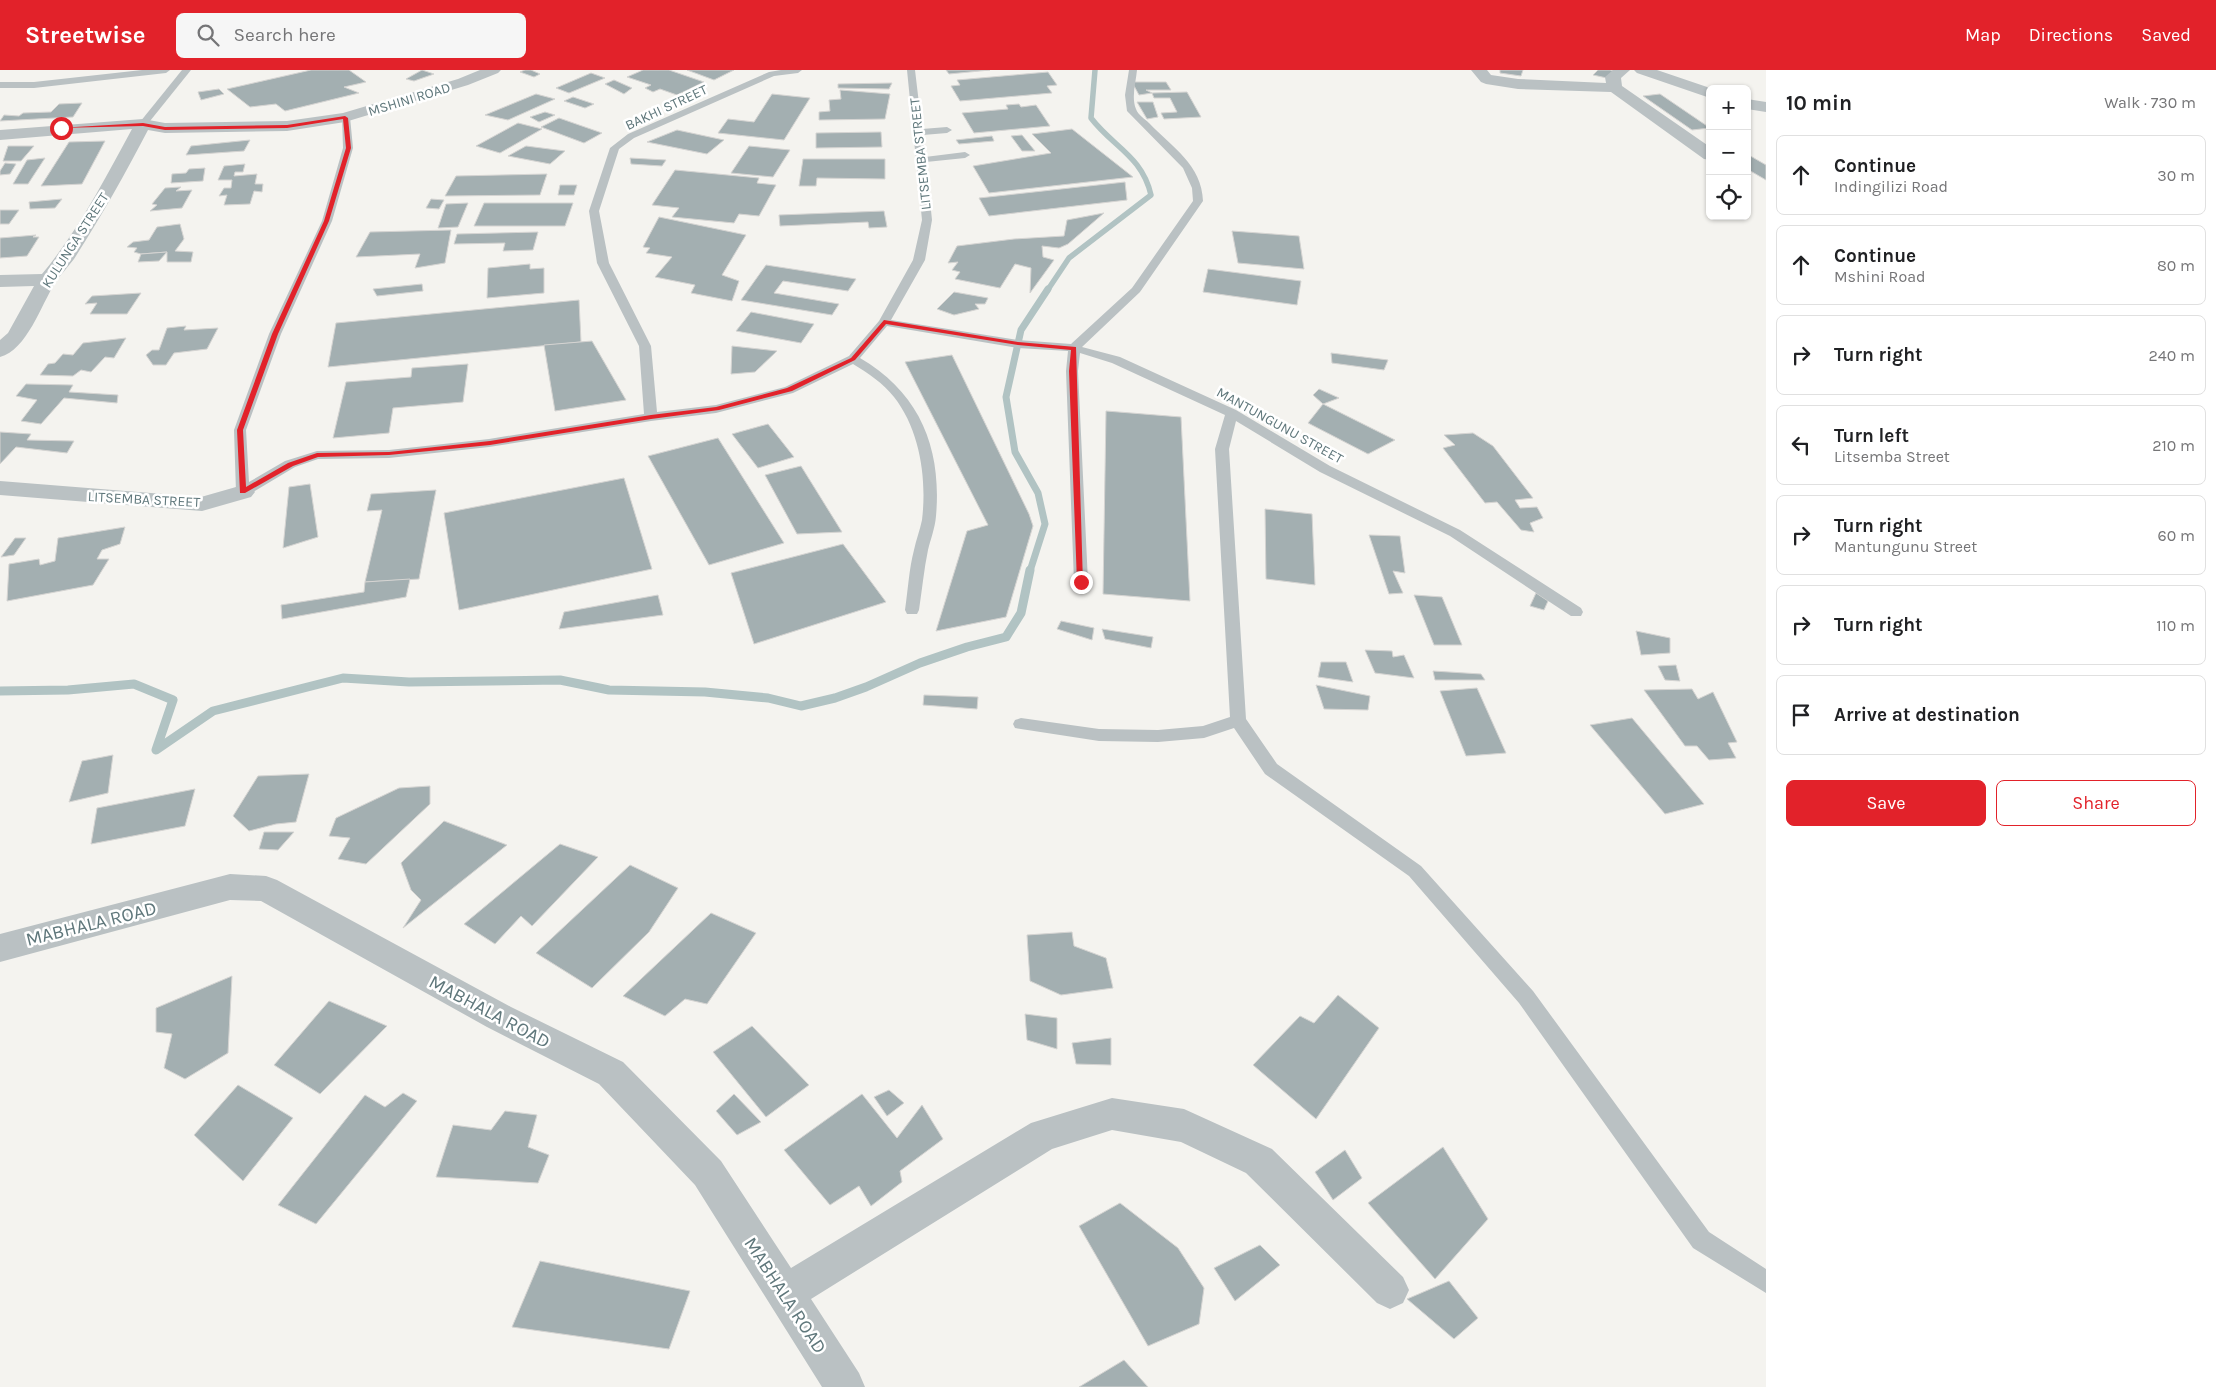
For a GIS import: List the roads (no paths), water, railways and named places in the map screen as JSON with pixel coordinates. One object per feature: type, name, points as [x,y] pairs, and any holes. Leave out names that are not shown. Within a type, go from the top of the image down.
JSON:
[{"type":"street","name":"MSHINI ROAD","points":[[0,135],[61,128],[143,124],[165,128],[287,126],[345,118],[463,82],[493,70]]},
{"type":"street","points":[[1479,70],[1486,78],[1518,84],[1615,88],[1706,152]]},
{"type":"street","points":[[1615,88],[1613,77],[1622,70]]},
{"type":"street","points":[[1651,71],[1706,92]]},
{"type":"street","points":[[1751,105],[1766,108]]},
{"type":"street","name":"KULUNGA STREET","points":[[0,351],[16,336],[47,280],[65,258],[112,182],[143,124]]},
{"type":"street","points":[[0,281],[47,280]]},
{"type":"street","name":"LITSEMBA STREET","points":[[0,488],[202,504],[243,492]]},
{"type":"street","name":"MABHALA ROAD","points":[[3,941],[230,887],[266,889],[498,1017],[611,1073],[708,1173],[845,1387]]},
{"type":"street","points":[[785,1293],[1043,1135],[1112,1114],[1184,1126],[1259,1161],[1390,1290]]},
{"type":"lane","points":[[0,85],[34,85],[166,70]]},
{"type":"lane","points":[[143,124],[187,70]]},
{"type":"lane","name":"BAKHI STREET","points":[[651,417],[645,346],[603,263],[594,211],[615,148],[632,136],[772,74],[798,70]]},
{"type":"lane","name":"LITSEMBA STREET","points":[[243,492],[290,464],[317,455],[389,454],[490,443],[651,417],[716,409],[789,390],[853,359],[884,322],[919,260],[927,220],[911,70]]},
{"type":"lane","points":[[1081,582],[1072,371],[1074,348],[1136,290],[1198,201],[1199,190],[1189,170],[1131,110],[1130,94],[1133,70]]},
{"type":"lane","points":[[243,492],[240,430],[275,334],[327,221],[348,148],[345,118]]},
{"type":"lane","points":[[918,132],[947,130]]},
{"type":"lane","points":[[921,160],[965,155]]},
{"type":"lane","name":"MANTUNGUNU STREET","points":[[884,322],[1018,344],[1074,348],[1116,360],[1232,413],[1325,469],[1455,533],[1576,612]]},
{"type":"lane","points":[[853,359],[871,370],[898,393],[914,416],[925,453],[931,485],[929,518],[921,551],[912,610]]},
{"type":"lane","points":[[1232,413],[1222,449],[1238,720],[1271,769],[1415,871],[1526,997],[1701,1240],[1760,1272]]},
{"type":"lane","points":[[1021,724],[1099,734],[1158,736],[1204,732],[1238,720]]},
{"type":"waterway","points":[[1047,291],[1069,258],[1151,195],[1147,182],[1134,161],[1091,118],[1095,70]]},
{"type":"waterway","points":[[1030,571],[1045,524],[1038,493],[1015,452],[1006,397],[1021,330],[1048,289]]},
{"type":"waterway","points":[[0,691],[68,690],[134,684],[173,700],[156,750],[213,711],[343,678],[409,682],[560,680],[609,690],[705,692],[768,698],[801,706],[835,698],[866,687],[920,663],[967,647],[1006,637],[1021,613],[1030,570]]}]
